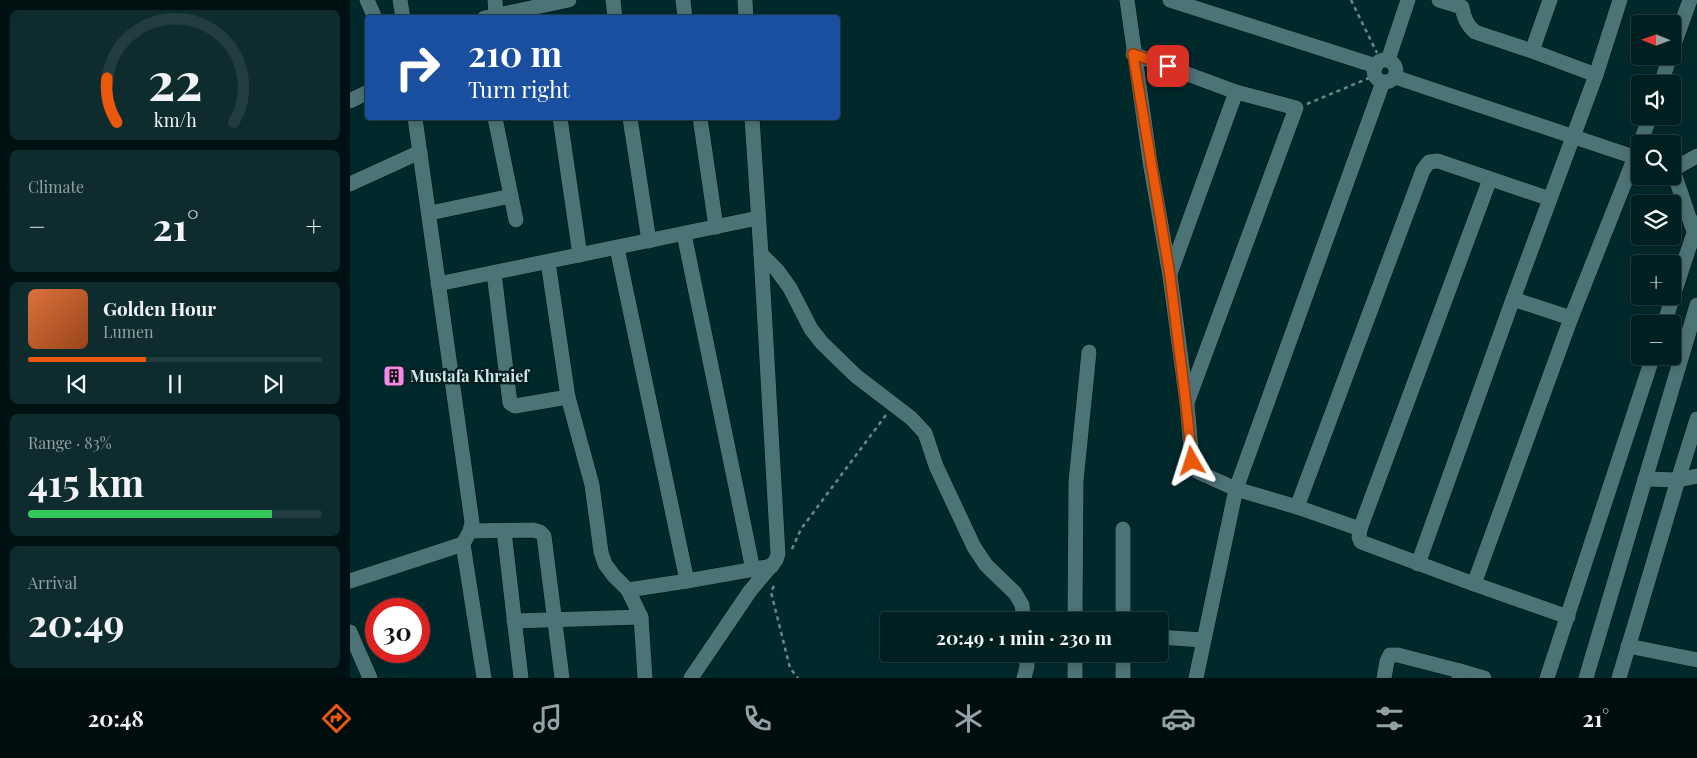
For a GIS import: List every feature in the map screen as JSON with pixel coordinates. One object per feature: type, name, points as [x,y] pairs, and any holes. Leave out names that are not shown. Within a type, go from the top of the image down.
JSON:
[{"type":"street","points":[[367,0],[374,15]]},
{"type":"street","points":[[400,0],[402,15]]},
{"type":"street","points":[[492,11],[545,11],[569,0]]},
{"type":"street","points":[[613,0],[615,15]]},
{"type":"street","points":[[683,0],[685,15]]},
{"type":"street","points":[[745,0],[746,15]]},
{"type":"street","points":[[1126,0],[1133,54],[1170,276],[1192,461],[1198,472],[1236,489],[1297,507],[1360,530]]},
{"type":"street","points":[[1170,0],[1383,70],[1574,137],[1631,149]]},
{"type":"street","points":[[1196,678],[1236,489],[1408,0]]},
{"type":"street","points":[[1439,0],[1464,4],[1464,16],[1468,26],[1475,32],[1596,75]]},
{"type":"street","points":[[1532,51],[1550,0]]},
{"type":"street","points":[[1418,564],[1574,137],[1620,0]]},
{"type":"street","points":[[1681,25],[1690,0]]},
{"type":"street","points":[[1133,54],[1236,92],[1296,108],[1186,404]]},
{"type":"street","points":[[1170,276],[1236,92]]},
{"type":"street","points":[[350,101],[365,94]]},
{"type":"street","points":[[415,120],[430,213],[438,284],[472,522],[467,538],[484,678]]},
{"type":"street","points":[[495,120],[516,220]]},
{"type":"street","points":[[560,120],[580,255]]},
{"type":"street","points":[[630,120],[649,241]]},
{"type":"street","points":[[700,120],[716,227]]},
{"type":"street","points":[[691,678],[750,591],[772,566],[778,554],[762,254],[752,120]]},
{"type":"street","points":[[350,184],[420,152]]},
{"type":"street","points":[[1681,165],[1697,156]]},
{"type":"street","points":[[1297,507],[1423,170],[1429,162],[1438,161],[1550,199]]},
{"type":"street","points":[[1474,584],[1571,318],[1631,171]]},
{"type":"street","points":[[1490,179],[1359,537],[1362,542],[1418,564],[1568,617]]},
{"type":"street","points":[[1667,315],[1696,231],[1679,185]]},
{"type":"street","points":[[430,213],[511,196]]},
{"type":"street","points":[[438,284],[758,218]]},
{"type":"street","points":[[684,234],[753,570]]},
{"type":"street","points":[[618,248],[687,581]]},
{"type":"street","points":[[762,254],[790,288],[811,329],[822,343],[856,376],[911,418],[925,433],[936,466],[974,547],[986,565],[1015,593],[1022,605],[1023,612]]},
{"type":"street","points":[[548,262],[568,397],[592,485],[603,558],[614,576],[628,590],[641,617],[645,678]]},
{"type":"street","points":[[494,273],[510,403],[515,406],[568,397]]},
{"type":"street","points":[[1514,299],[1571,318]]},
{"type":"street","points":[[1586,678],[1697,305]]},
{"type":"street","points":[[1075,612],[1076,482],[1089,352]]},
{"type":"street","points":[[1547,678],[1650,365]]},
{"type":"street","points":[[1619,678],[1697,419]]},
{"type":"street","points":[[1645,479],[1678,480],[1697,476]]},
{"type":"street","points":[[1122,529],[1123,612]]},
{"type":"street","points":[[350,581],[467,538],[504,531],[533,530],[540,532],[544,536],[562,678]]},
{"type":"street","points":[[504,531],[521,678]]},
{"type":"street","points":[[628,590],[772,566]]},
{"type":"street","points":[[514,621],[641,617]]},
{"type":"street","points":[[350,632],[355,659],[370,678]]},
{"type":"street","points":[[1168,638],[1204,640]]},
{"type":"street","points":[[1628,646],[1697,660]]},
{"type":"street","points":[[1384,678],[1390,655],[1398,655],[1459,674],[1484,678]]},
{"type":"street","points":[[1026,662],[1027,678]]},
{"type":"street","points":[[1075,662],[1075,678]]},
{"type":"street","points":[[1123,662],[1123,678]]},
{"type":"path","points":[[1296,108],[1383,70],[1351,0]]},
{"type":"path","points":[[788,556],[801,529],[894,404]]},
{"type":"path","points":[[775,583],[771,592],[790,668],[798,678]]},
{"type":"place","name":"Mustafa Khraief","points":[[394,376]]},
{"type":"route","points":[[1168,66],[1133,54],[1170,276],[1192,461]]}]
